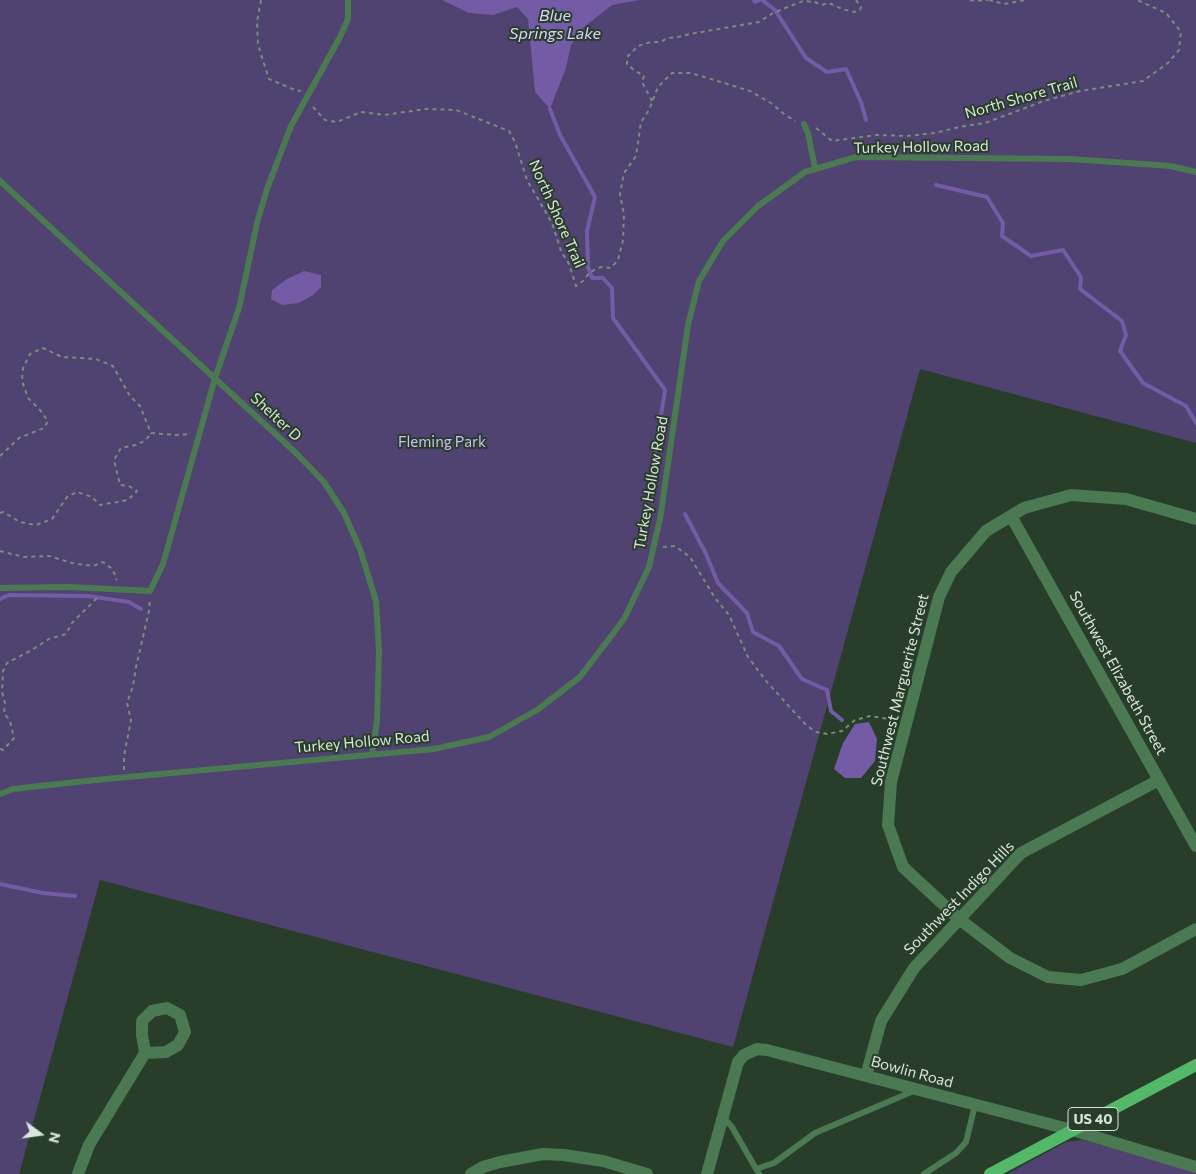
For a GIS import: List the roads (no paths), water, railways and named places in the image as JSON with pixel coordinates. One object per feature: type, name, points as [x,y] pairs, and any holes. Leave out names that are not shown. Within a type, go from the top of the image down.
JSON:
[{"type":"main road","name":"US 40","points":[[990,1174],[1196,1064]]},
{"type":"street","name":"Southwest Marguerite Street","points":[[1196,520],[1126,500],[1071,495],[1024,508],[986,531],[951,572],[939,597],[891,782],[888,824],[902,867],[960,919],[1010,958],[1048,977],[1081,980],[1122,969],[1196,929]]},
{"type":"street","name":"Southwest Elizabeth Street","points":[[1011,516],[1196,846]]},
{"type":"street","name":"Southwest Indigo Hills","points":[[866,1076],[880,1021],[914,968],[1021,853],[1159,780]]},
{"type":"street","name":"Bowlin Road","points":[[723,1117],[738,1062],[744,1055],[757,1050],[767,1050],[1072,1130],[1196,1167]]},
{"type":"street","points":[[78,1174],[89,1145],[146,1053]]},
{"type":"street","points":[[707,1174],[723,1117]]},
{"type":"street","points":[[471,1174],[500,1162],[544,1154],[604,1161],[647,1174]]},
{"type":"lane","points":[[0,588],[70,587],[150,591],[163,564],[215,378],[239,308],[257,223],[267,189],[291,126],[348,19],[348,0]]},
{"type":"lane","points":[[804,124],[815,168]]},
{"type":"lane","name":"Turkey Hollow Road","points":[[0,794],[13,789],[434,749],[489,738],[538,710],[580,677],[624,619],[649,567],[660,519],[688,325],[699,281],[723,242],[758,206],[806,172],[856,157],[1060,159],[1171,166],[1196,172]]},
{"type":"lane","name":"Shelter D","points":[[0,181],[295,452],[324,482],[344,513],[360,549],[376,601],[379,650],[377,721],[372,754]]},
{"type":"lane","points":[[723,1117],[732,1127],[757,1172],[774,1163],[816,1133],[917,1090]]},
{"type":"lane","points":[[924,1174],[956,1153],[966,1142],[975,1105]]},
{"type":"water","name":"Blue Springs Lake","points":[[442,0],[640,0],[612,5],[584,27],[571,45],[566,68],[550,109],[535,92],[528,19],[517,7],[493,15],[469,13]]},
{"type":"water","points":[[304,271],[321,275],[321,287],[313,295],[299,303],[282,305],[271,299],[272,290],[287,279]]},
{"type":"water","points":[[869,722],[877,739],[875,761],[861,778],[845,778],[834,769],[843,743],[855,724]]},
{"type":"waterway","points":[[754,0],[755,2],[760,0]]},
{"type":"waterway","points":[[762,0],[775,10],[806,58],[827,72],[846,69],[861,102],[866,120]]},
{"type":"waterway","points":[[550,109],[560,135],[595,197],[587,231],[588,267],[592,278],[603,278],[612,288],[613,318],[665,390],[654,460]]},
{"type":"waterway","points":[[936,185],[987,197],[1003,223],[1002,236],[1031,256],[1063,250],[1081,277],[1080,289],[1122,321],[1126,335],[1120,351],[1143,383],[1186,406],[1196,423]]},
{"type":"waterway","points":[[685,514],[706,554],[718,583],[747,613],[753,632],[779,646],[802,679],[827,690],[831,711],[842,720]]},
{"type":"waterway","points":[[0,599],[9,595],[88,596],[129,602],[141,609]]},
{"type":"waterway","points":[[0,884],[43,893],[75,896]]},
{"type":"park label","name":"Fleming Park","points":[[442,442]]}]
